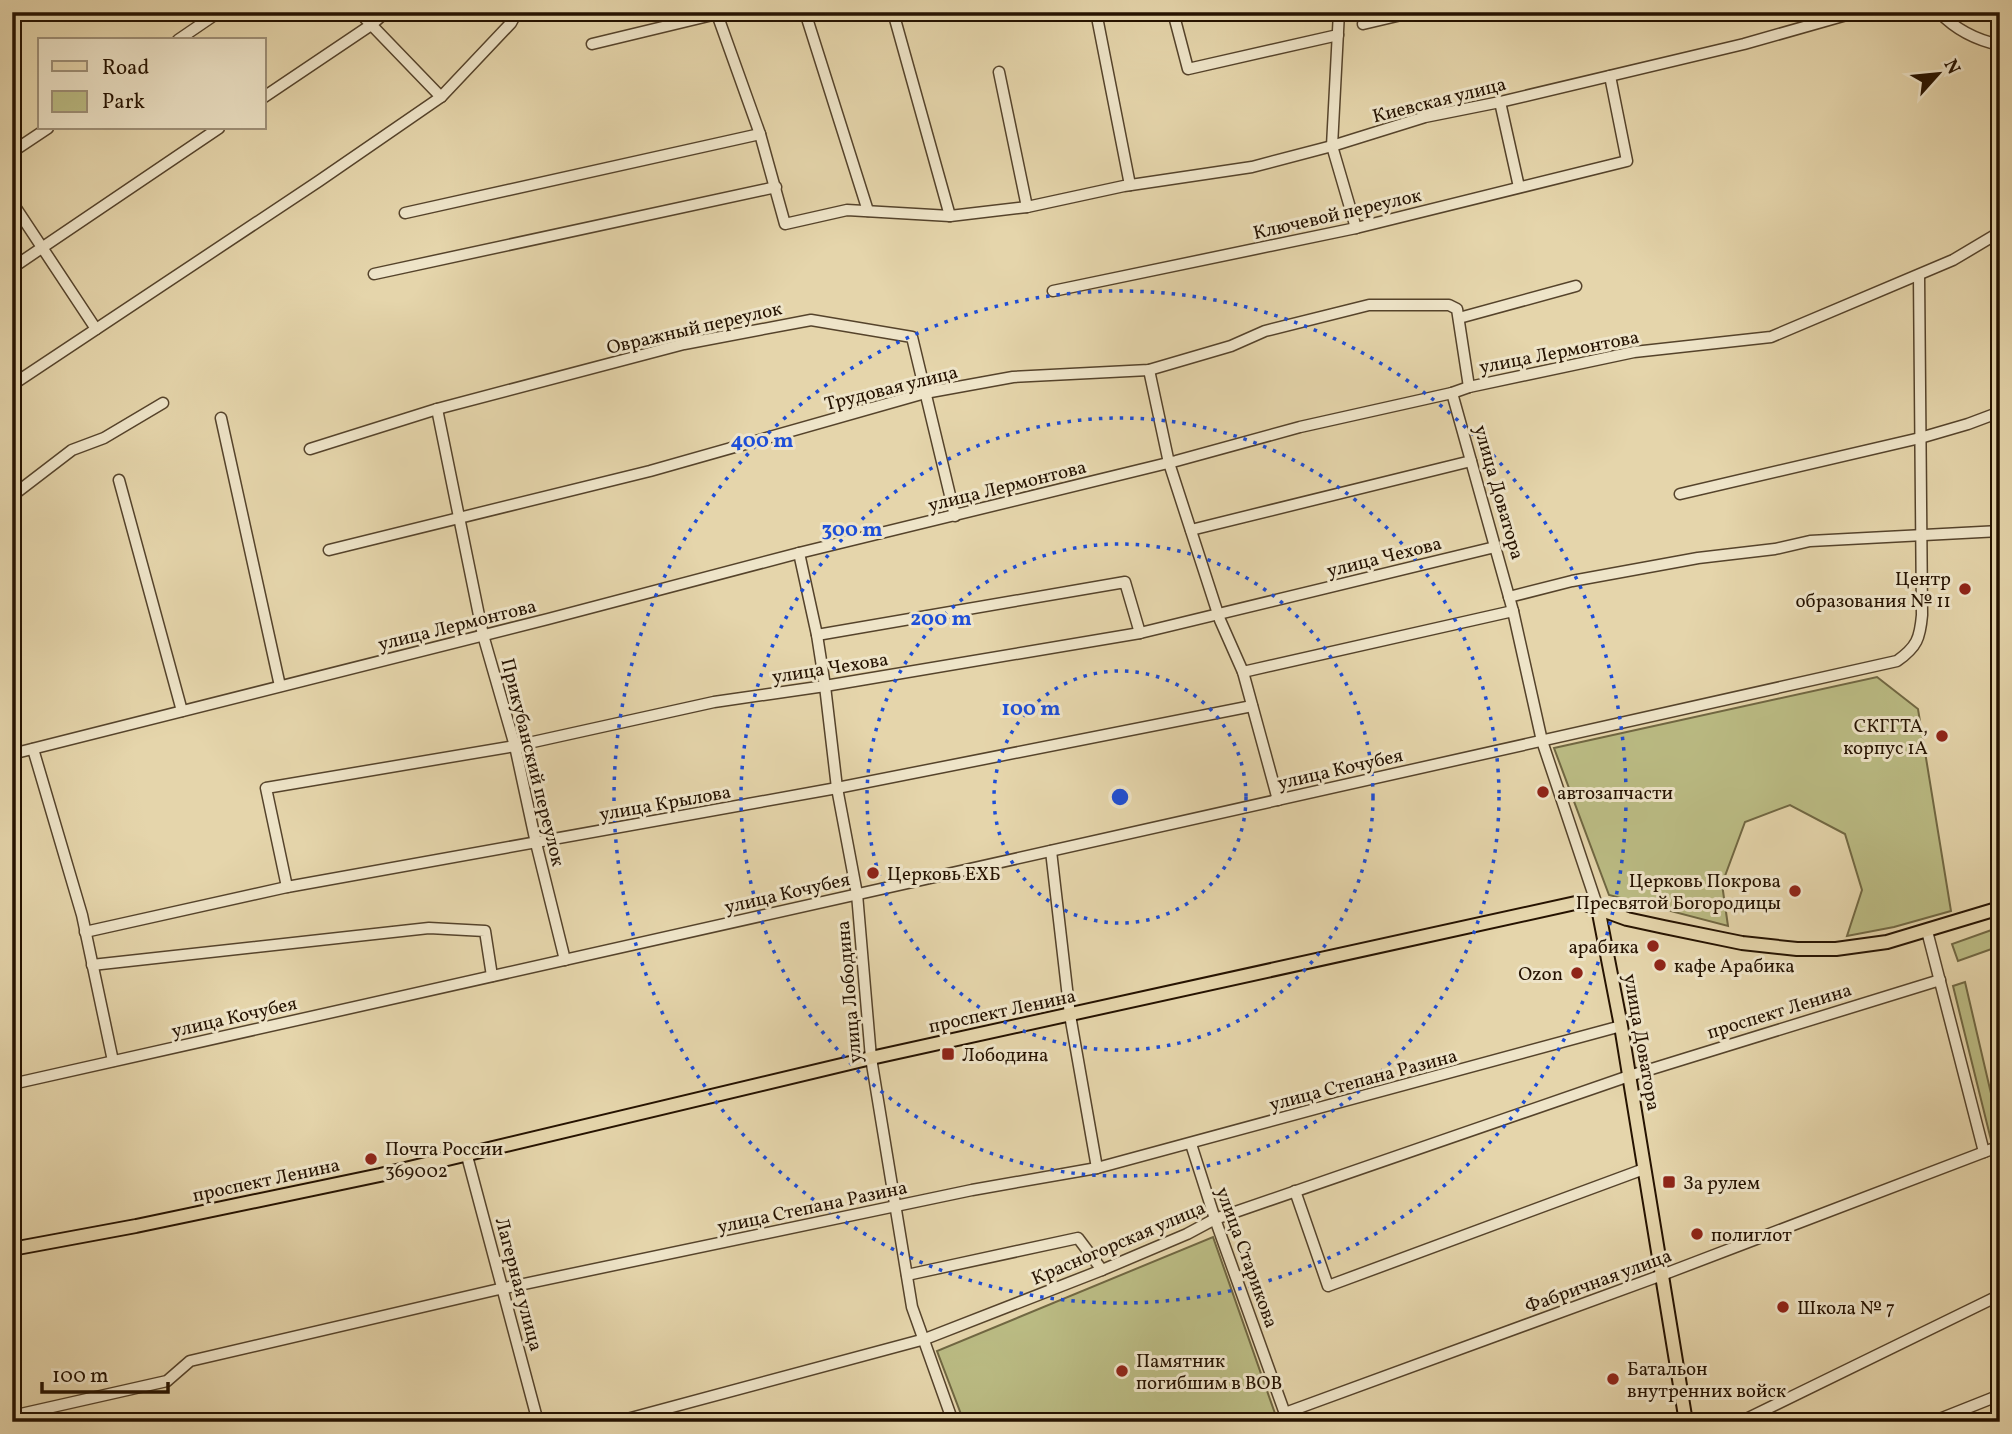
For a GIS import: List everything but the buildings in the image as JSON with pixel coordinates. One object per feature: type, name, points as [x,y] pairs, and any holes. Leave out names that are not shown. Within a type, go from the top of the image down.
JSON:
[{"type":"main road","name":"проспект Ленина","points":[[12,1249],[136,1226],[467,1156],[871,1058],[1580,902],[1627,919],[1742,943],[1797,949],[1836,949],[1887,942],[2000,908]]},
{"type":"main road","name":"улица Доватора","points":[[1598,908],[1622,1026],[1686,1422]]},
{"type":"street","points":[[181,38],[219,12]]},
{"type":"street","points":[[359,12],[441,97]]},
{"type":"street","points":[[266,96],[387,12]]},
{"type":"street","points":[[12,385],[441,97],[511,23],[517,12]]},
{"type":"street","points":[[805,12],[867,211]]},
{"type":"street","points":[[893,12],[950,216]]},
{"type":"street","points":[[1096,12],[1130,186]]},
{"type":"street","points":[[1173,12],[1188,69],[1338,35]]},
{"type":"street","points":[[1339,12],[1332,146],[1356,228]]},
{"type":"street","points":[[1363,24],[1415,12]]},
{"type":"street","name":"Киевская улица","points":[[721,13],[760,134],[785,224],[847,210],[950,216],[1027,207],[1130,186],[1252,167],[1332,146],[1424,117],[1500,102],[1744,44],[1857,12]]},
{"type":"street","points":[[1939,12],[1961,31],[2000,45]]},
{"type":"street","points":[[592,44],[721,13]]},
{"type":"street","points":[[999,72],[1027,207]]},
{"type":"street","name":"Ключевой переулок","points":[[1053,291],[1356,228],[1627,161],[1610,76]]},
{"type":"street","points":[[1500,102],[1518,187]]},
{"type":"street","points":[[12,152],[45,130]]},
{"type":"street","points":[[12,268],[216,130]]},
{"type":"street","points":[[405,214],[760,134]]},
{"type":"street","points":[[374,274],[776,187]]},
{"type":"street","points":[[12,202],[96,329]]},
{"type":"street","name":"улица Лермонтова","points":[[12,754],[1169,463],[1300,427],[1634,352],[1771,337],[1952,260],[2000,232]]},
{"type":"street","points":[[1919,275],[1921,536]]},
{"type":"street","points":[[1469,387],[1459,318],[1576,286]]},
{"type":"street","name":"Трудовая улица","points":[[329,550],[650,471],[925,393],[1013,377],[1149,370],[1231,346],[1265,331],[1369,305],[1449,304],[1457,309],[1459,318]]},
{"type":"street","name":"Овражный переулок","points":[[310,449],[437,409],[684,344],[811,320],[912,337],[955,516]]},
{"type":"street","points":[[1149,370],[1169,463],[1219,614],[1243,672],[1278,800]]},
{"type":"street","name":"улица Доватора","points":[[1452,393],[1513,611],[1542,741],[1598,908]]},
{"type":"street","points":[[12,496],[72,450],[104,438],[163,403]]},
{"type":"street","name":"Прикубанский переулок","points":[[437,409],[483,635],[515,746],[565,960]]},
{"type":"street","points":[[1680,494],[1920,438],[2000,412]]},
{"type":"street","points":[[221,418],[280,686]]},
{"type":"street","points":[[1191,530],[1471,461]]},
{"type":"street","points":[[119,480],[182,711]]},
{"type":"street","points":[[1509,597],[1572,581],[1810,541],[2000,531]]},
{"type":"street","name":"улица Кочубея","points":[[12,1084],[1897,660],[1916,645],[1921,632],[1921,536]]},
{"type":"street","name":"улица Чехова","points":[[287,887],[266,788],[515,746],[714,702],[1140,633],[1495,547]]},
{"type":"street","name":"улица Лободина","points":[[799,554],[817,635],[837,788],[857,894],[871,1058],[912,1307],[953,1422]]},
{"type":"street","points":[[817,635],[1125,582],[1140,633]]},
{"type":"street","points":[[1243,672],[1513,611]]},
{"type":"street","name":"улица Крылова","points":[[85,932],[287,887],[837,788],[1252,706]]},
{"type":"street","points":[[33,749],[85,932],[113,1061]]},
{"type":"street","points":[[1051,850],[1070,1015],[1097,1168]]},
{"type":"street","points":[[92,965],[429,928],[485,931],[492,976]]},
{"type":"street","points":[[1927,931],[1984,1152]]},
{"type":"street","name":"проспект Ленина","points":[[1629,1076],[1940,980]]},
{"type":"street","name":"улица Степана Разина","points":[[12,1416],[167,1381],[190,1361],[503,1288],[972,1190],[1097,1168],[1622,1026]]},
{"type":"street","name":"Красногорская улица","points":[[616,1422],[925,1339],[1102,1270],[1187,1234],[1215,1219],[1629,1076]]},
{"type":"street","name":"улица Старикова","points":[[1191,1144],[1215,1219],[1287,1417]]},
{"type":"street","name":"Фабричная улица","points":[[1287,1417],[2000,1146]]},
{"type":"street","name":"Лагерная улица","points":[[467,1156],[538,1422]]},
{"type":"street","points":[[1295,1191],[1328,1286],[1644,1169]]},
{"type":"street","points":[[907,1275],[1078,1238],[1102,1270]]},
{"type":"street","points":[[1740,1422],[2000,1296]]},
{"type":"street","points":[[1932,1422],[1959,1417],[2000,1395]]},
{"type":"green space","points":[[1877,677],[1918,709],[1951,911],[1894,927],[1847,936],[1862,890],[1845,834],[1790,805],[1745,822],[1722,884],[1728,926],[1609,895],[1554,748]]},
{"type":"green space","points":[[2000,927],[2000,946],[1958,961],[1952,944]]},
{"type":"green space","points":[[1965,982],[2000,1132],[2000,1137],[1991,1140],[1953,986]]},
{"type":"green space","points":[[1213,1237],[1278,1422],[964,1422],[937,1351]]},
{"type":"place","name":"Центр образования № 11","points":[[1965,589]]},
{"type":"place","name":"СКГГТА, корпус 1А","points":[[1942,736]]},
{"type":"place","name":"автозапчасти","points":[[1543,792]]},
{"type":"place","name":"Церковь ЕХБ","points":[[873,873]]},
{"type":"place","name":"Церковь Покрова Пресвятой Богородицы","points":[[1795,891]]},
{"type":"place","name":"арабика","points":[[1653,946]]},
{"type":"place","name":"кафе Арабика","points":[[1660,965]]},
{"type":"place","name":"Ozon","points":[[1577,973]]},
{"type":"place","name":"Лободина","points":[[948,1054]]},
{"type":"place","name":"Почта России 369002","points":[[371,1159]]},
{"type":"place","name":"За рулем","points":[[1669,1182]]},
{"type":"place","name":"полиглот","points":[[1697,1234]]},
{"type":"place","name":"Школа № 7","points":[[1783,1307]]},
{"type":"place","name":"Памятник погибшим в ВОВ","points":[[1122,1371]]},
{"type":"place","name":"Батальон внутренних войск","points":[[1613,1379]]}]
